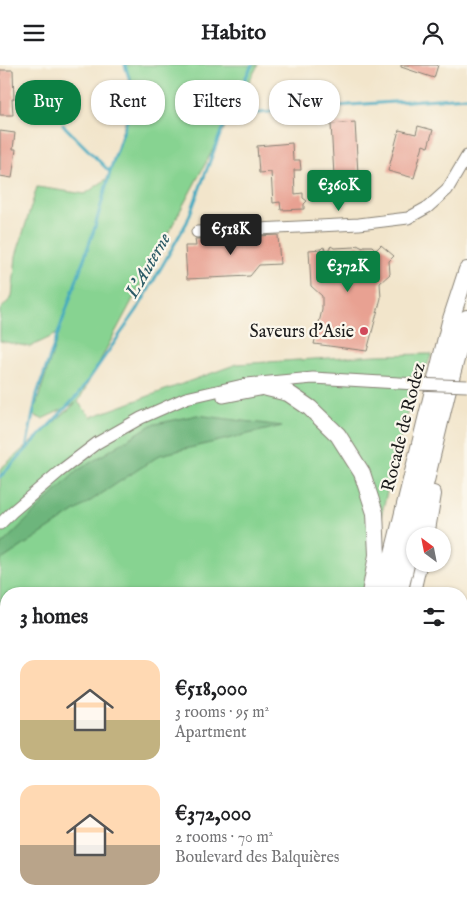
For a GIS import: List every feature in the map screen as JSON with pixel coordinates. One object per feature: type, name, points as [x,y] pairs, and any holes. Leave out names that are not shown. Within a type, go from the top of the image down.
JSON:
[{"type":"highway","name":"Rocade de Rodez","points":[[385,587],[450,322],[467,270]]},
{"type":"highway","name":"Rocade de Rodez","points":[[401,587],[467,318]]},
{"type":"highway","points":[[267,388],[288,393],[310,408],[338,435],[362,473],[375,513],[377,555],[371,587]]},
{"type":"highway","points":[[428,527],[436,482],[447,393]]},
{"type":"street","points":[[197,232],[359,224],[408,218],[428,207],[448,190],[467,156]]},
{"type":"street","points":[[0,525],[12,512],[59,472],[98,443],[142,418],[186,398],[247,384],[313,378],[467,386]]},
{"type":"street","points":[[142,418],[197,402],[267,388],[314,384],[416,384]]},
{"type":"street","points":[[416,587],[419,573]]},
{"type":"green space","points":[[125,65],[258,65],[250,80],[175,80],[175,125],[226,125],[78,402],[91,417],[237,364],[376,355],[432,354],[405,419],[364,587],[0,587],[0,469],[76,403],[42,419],[33,415],[59,333],[30,347],[0,341],[0,310],[12,297],[16,256],[37,187],[85,194],[108,178],[124,125],[165,125],[165,80],[131,80]]},
{"type":"green space","points":[[197,415],[282,426],[160,455],[0,561],[0,546],[77,471],[151,425]]},
{"type":"building","points":[[401,65],[438,65],[434,78],[401,67]]},
{"type":"building","points":[[0,70],[13,70],[13,115],[0,115]]},
{"type":"building","points":[[355,122],[359,191],[335,193],[331,125],[340,125],[340,123]]},
{"type":"building","points":[[418,126],[433,130],[428,147],[423,145],[414,178],[388,171],[399,130],[416,134]]},
{"type":"building","points":[[0,131],[15,133],[13,149],[16,149],[12,178],[0,176]]},
{"type":"building","points":[[292,143],[293,160],[300,160],[301,170],[294,170],[295,194],[303,193],[303,198],[307,201],[304,204],[304,209],[281,210],[280,202],[273,203],[271,172],[259,173],[257,146]]},
{"type":"building","points":[[278,235],[280,264],[259,265],[250,276],[187,279],[185,246],[196,246],[195,239]]},
{"type":"building","points":[[357,245],[363,248],[364,246],[372,246],[376,250],[381,245],[394,256],[389,261],[390,274],[380,283],[381,298],[367,351],[314,344],[322,310],[322,296],[311,286],[309,250],[321,249],[323,247],[328,250],[331,246],[334,248],[355,247]]},
{"type":"waterway","points":[[110,171],[135,97],[125,65]]},
{"type":"waterway","points":[[245,80],[252,65]]},
{"type":"waterway","name":"L'Auterne","points":[[0,477],[78,395],[137,310],[187,222],[227,116],[467,97]]},
{"type":"waterway","points":[[26,449],[37,394],[95,227],[110,172],[63,125]]},
{"type":"place","name":"Saveurs d'Asie","points":[[364,331]]}]
